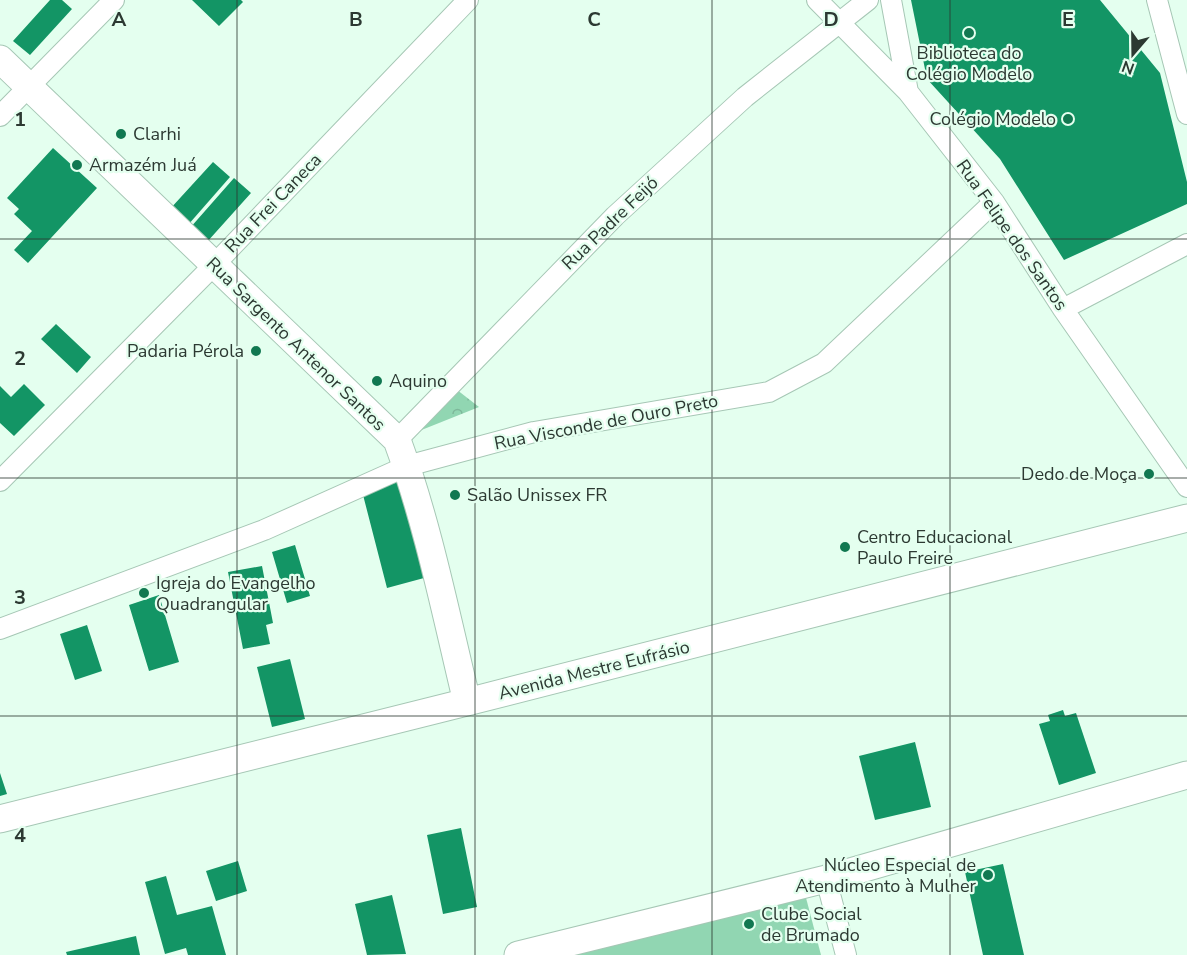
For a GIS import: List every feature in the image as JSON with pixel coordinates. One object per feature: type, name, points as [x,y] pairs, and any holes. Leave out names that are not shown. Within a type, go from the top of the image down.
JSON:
[{"type":"street","points":[[0,116],[114,0]]},
{"type":"street","name":"Rua Frei Caneca","points":[[0,481],[214,265],[468,0]]},
{"type":"street","name":"Rua Felipe dos Santos","points":[[817,0],[908,92],[994,202],[1063,309],[1187,488]]},
{"type":"street","name":"Rua Padre Feijó","points":[[397,440],[615,216],[745,97],[868,0]]},
{"type":"street","points":[[891,0],[908,92]]},
{"type":"street","points":[[1157,0],[1187,114]]},
{"type":"street","name":"Rua Sargento Antenor Santos","points":[[0,59],[397,440],[407,466],[438,580],[467,702]]},
{"type":"street","name":"Rua Visconde de Ouro Preto","points":[[0,629],[264,531],[407,466],[534,432],[769,392],[824,363],[994,202]]},
{"type":"street","points":[[1063,309],[1187,244]]},
{"type":"street","name":"Avenida Mestre Eufrásio","points":[[0,819],[1187,518]]},
{"type":"street","points":[[518,955],[826,879],[1187,775]]},
{"type":"street","points":[[826,879],[846,955]]},
{"type":"green space","points":[[452,386],[479,407],[414,433]]},
{"type":"green space","name":"Clube Social de Brumado","points":[[805,894],[821,955],[564,955]]},
{"type":"building","points":[[50,0],[62,0],[72,9],[30,55],[13,41]]},
{"type":"building","points":[[192,0],[241,0],[243,2],[219,26]]},
{"type":"building","name":"Colégio Modelo","points":[[911,0],[1100,0],[1160,73],[1187,182],[1187,204],[1064,260],[1000,159],[927,79]]},
{"type":"building","points":[[53,148],[97,188],[28,263],[14,250],[32,231],[14,214],[19,209],[7,198]]},
{"type":"building","points":[[213,162],[230,177],[188,225],[170,209]]},
{"type":"building","points":[[234,178],[251,193],[207,242],[190,228]]},
{"type":"building","points":[[56,324],[91,357],[77,373],[41,339]]},
{"type":"building","points":[[24,384],[45,405],[14,436],[0,423],[0,386],[11,397]]},
{"type":"building","points":[[399,482],[424,578],[387,588],[362,491]]},
{"type":"building","points":[[295,545],[310,596],[287,603],[272,552]]},
{"type":"building","points":[[262,566],[273,623],[266,625],[270,644],[243,649],[228,572]]},
{"type":"building","points":[[159,595],[179,662],[149,671],[129,605]]},
{"type":"building","points":[[87,625],[102,671],[75,680],[60,634]]},
{"type":"building","points":[[290,659],[305,719],[272,727],[257,667]]},
{"type":"building","points":[[1063,710],[1065,716],[1076,713],[1096,773],[1059,785],[1039,724],[1050,721],[1048,715]]},
{"type":"building","points":[[915,742],[931,807],[875,820],[859,756]]},
{"type":"building","points":[[0,773],[7,794],[0,796]]},
{"type":"building","points":[[461,828],[477,907],[443,914],[427,835]]},
{"type":"building","points":[[238,861],[247,891],[216,901],[206,871]]},
{"type":"building","points":[[1003,864],[1024,955],[983,955],[965,872]]},
{"type":"building","points":[[166,876],[177,915],[212,906],[226,955],[188,955],[186,948],[165,954],[145,882]]},
{"type":"building","points":[[392,895],[406,954],[367,955],[355,904]]},
{"type":"building","points":[[136,936],[140,955],[67,955],[66,952]]},
{"type":"place","name":"Biblioteca do Colégio Modelo","points":[[969,33]]},
{"type":"place","name":"Colégio Modelo","points":[[1068,119]]},
{"type":"place","name":"Clarhi","points":[[121,134]]},
{"type":"place","name":"Armazém Juá","points":[[77,165]]},
{"type":"place","name":"Padaria Pérola","points":[[256,351]]},
{"type":"place","name":"Aquino","points":[[377,381]]},
{"type":"place","name":"Dedo de Moça","points":[[1149,474]]},
{"type":"place","name":"Salão Unissex FR","points":[[455,495]]},
{"type":"place","name":"Centro Educacional Paulo Freire","points":[[845,547]]},
{"type":"place","name":"Igreja do Evangelho Quadrangular","points":[[144,593]]},
{"type":"place","name":"Núcleo Especial de Atendimento à Mulher","points":[[988,875]]},
{"type":"place","name":"Clube Social de Brumado","points":[[749,924]]}]
